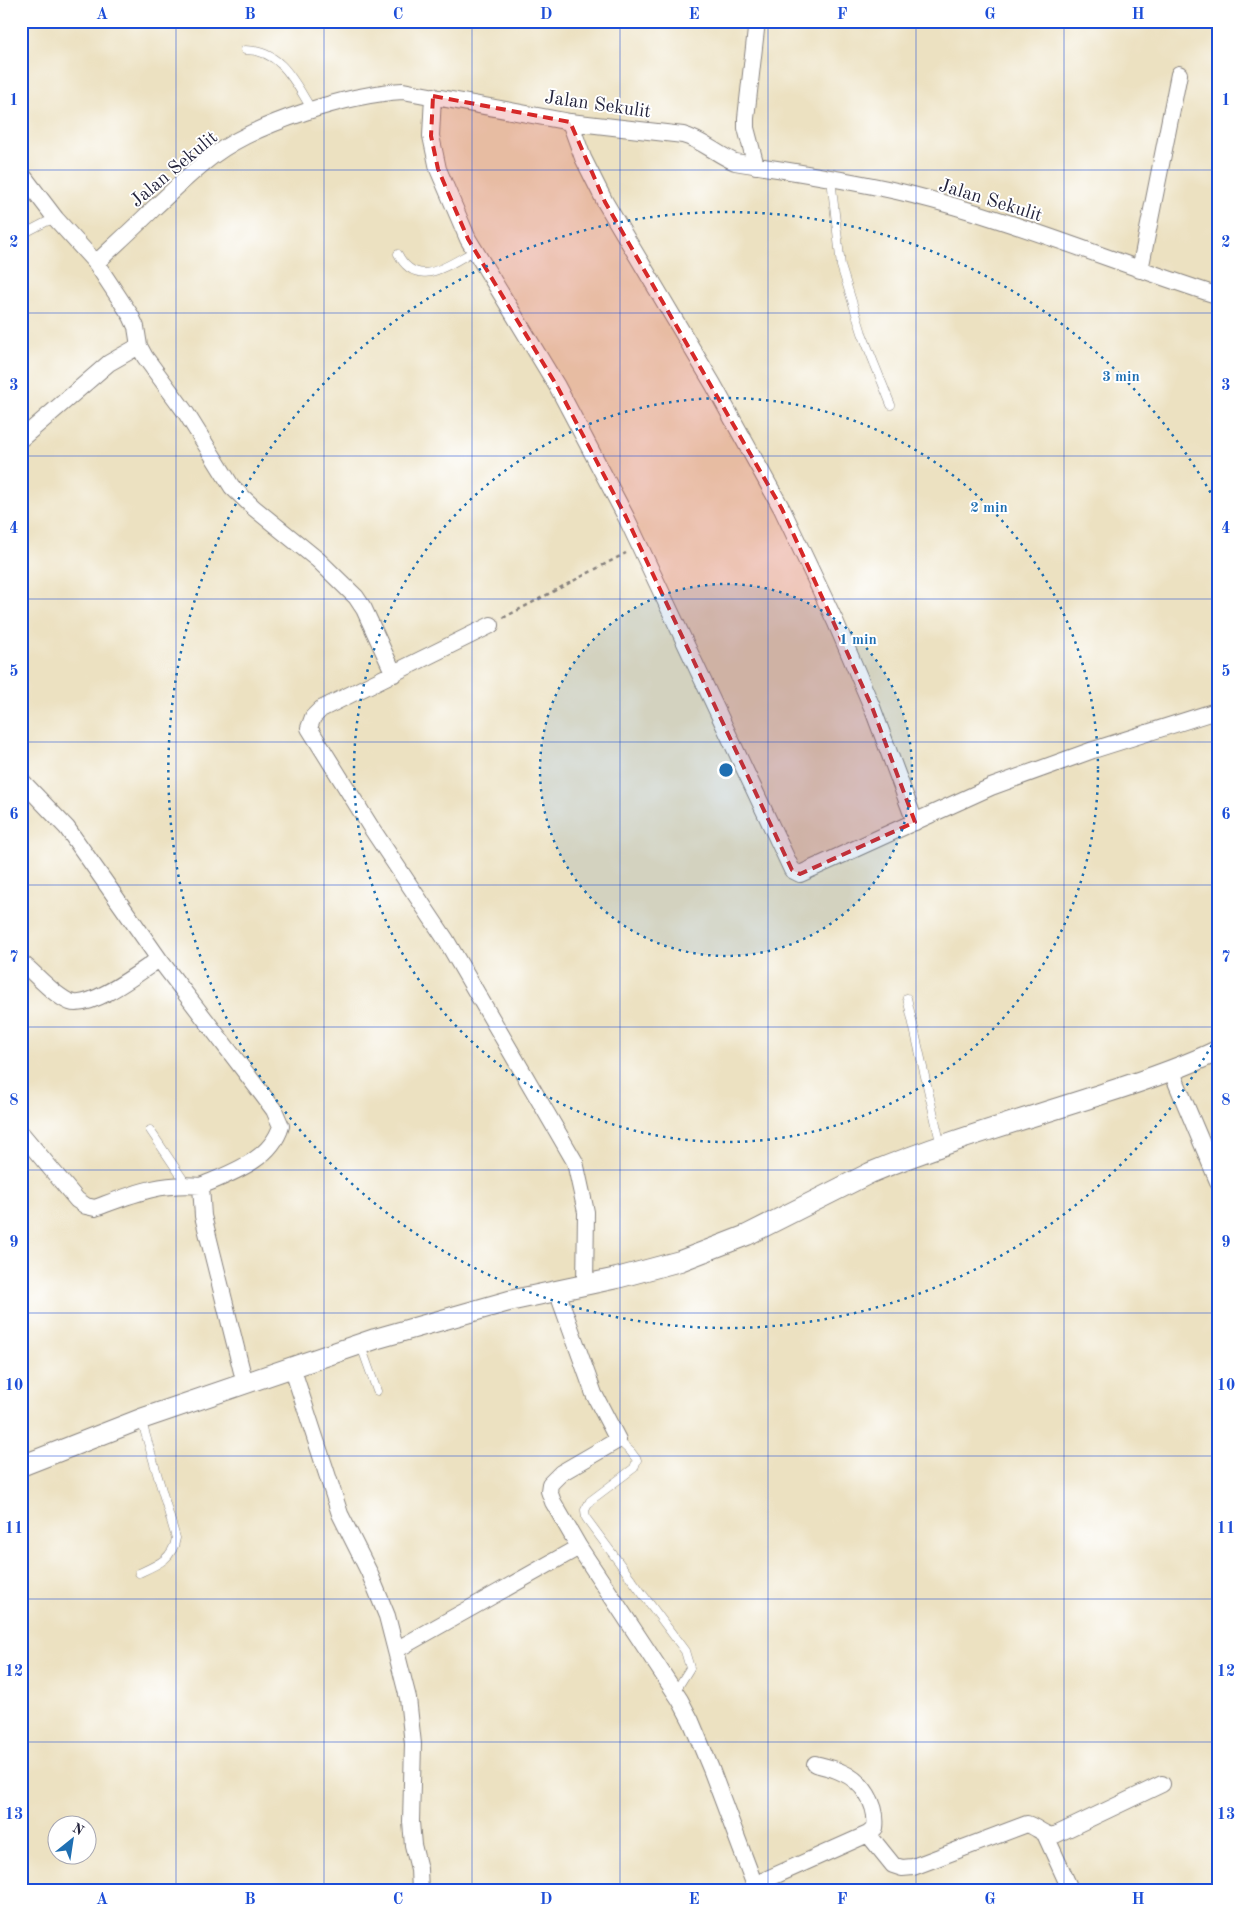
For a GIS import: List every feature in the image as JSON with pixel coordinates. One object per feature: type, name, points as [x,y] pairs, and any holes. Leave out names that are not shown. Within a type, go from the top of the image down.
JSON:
[{"type":"street","points":[[756,166],[746,128],[746,118],[757,21]]},
{"type":"street","points":[[1140,270],[1179,74]]},
{"type":"street","name":"Jalan Sekulit","points":[[96,263],[214,154],[257,130],[312,110],[385,92],[403,91],[570,122],[692,138],[734,162],[909,194],[952,206],[1219,296]]},
{"type":"street","points":[[433,96],[431,136],[438,168],[444,186],[474,251],[557,386],[626,517],[792,870],[800,874],[991,787],[1055,763],[1219,710]]},
{"type":"street","points":[[570,122],[582,158],[605,202],[713,384],[782,509],[836,623],[872,707],[915,822]]},
{"type":"street","points":[[21,173],[56,219],[96,263],[131,316],[136,327],[138,346],[153,370],[186,413],[232,487],[254,508],[318,560],[356,597],[364,609],[394,674]]},
{"type":"street","points":[[21,439],[109,362],[138,346]]},
{"type":"street","points":[[491,625],[321,709],[313,717],[309,728],[446,940],[576,1162],[586,1212],[585,1285]]},
{"type":"street","points":[[21,780],[67,828],[160,959],[274,1110],[281,1126],[278,1135],[260,1157],[239,1169],[194,1186],[156,1187],[95,1208],[86,1206],[77,1200],[21,1133]]},
{"type":"street","points":[[21,962],[60,995],[71,1002],[82,1003],[108,992],[160,959]]},
{"type":"street","points":[[21,1466],[141,1420],[360,1344],[472,1311],[645,1271],[714,1249],[747,1236],[870,1173],[941,1146],[1171,1070],[1219,1050]]},
{"type":"street","points":[[1171,1070],[1219,1184]]},
{"type":"street","points":[[194,1186],[201,1206],[244,1384]]},
{"type":"street","points":[[557,1291],[594,1394],[618,1440],[561,1473],[550,1484],[549,1491],[553,1502],[579,1547],[675,1692],[691,1721],[755,1888],[868,1834],[875,1828],[876,1818],[873,1806],[866,1792],[842,1772],[815,1764]]},
{"type":"street","points":[[292,1367],[340,1514],[369,1572],[387,1616],[408,1698],[412,1729],[412,1845],[419,1869],[420,1891]]},
{"type":"street","points":[[396,1650],[579,1547]]},
{"type":"street","points":[[868,1834],[893,1865],[902,1868],[927,1862],[1027,1824],[1034,1826],[1045,1834],[1053,1836],[1162,1784]]},
{"type":"street","points":[[1045,1834],[1071,1891]]},
{"type":"lane","points":[[245,50],[262,52],[278,61],[288,71],[312,110]]},
{"type":"lane","points":[[831,179],[841,266],[862,333],[891,405]]},
{"type":"lane","points":[[21,235],[56,219]]},
{"type":"lane","points":[[398,254],[402,262],[411,270],[421,274],[430,274],[474,251]]},
{"type":"lane","points":[[907,998],[941,1146]]},
{"type":"lane","points":[[150,1130],[194,1186]]},
{"type":"lane","points":[[360,1344],[377,1391]]},
{"type":"lane","points":[[139,1574],[170,1556],[175,1547],[176,1538],[141,1420]]},
{"type":"lane","points":[[618,1440],[637,1460],[634,1468],[590,1501],[585,1510],[586,1518],[685,1652],[690,1668],[675,1692]]},
{"type":"path","points":[[491,625],[639,546]]},
{"type":"highlighted area","points":[[433,96],[570,122],[605,202],[782,509],[872,707],[915,822],[800,874],[792,870],[626,517],[557,386],[468,239],[438,169],[431,136]]}]
